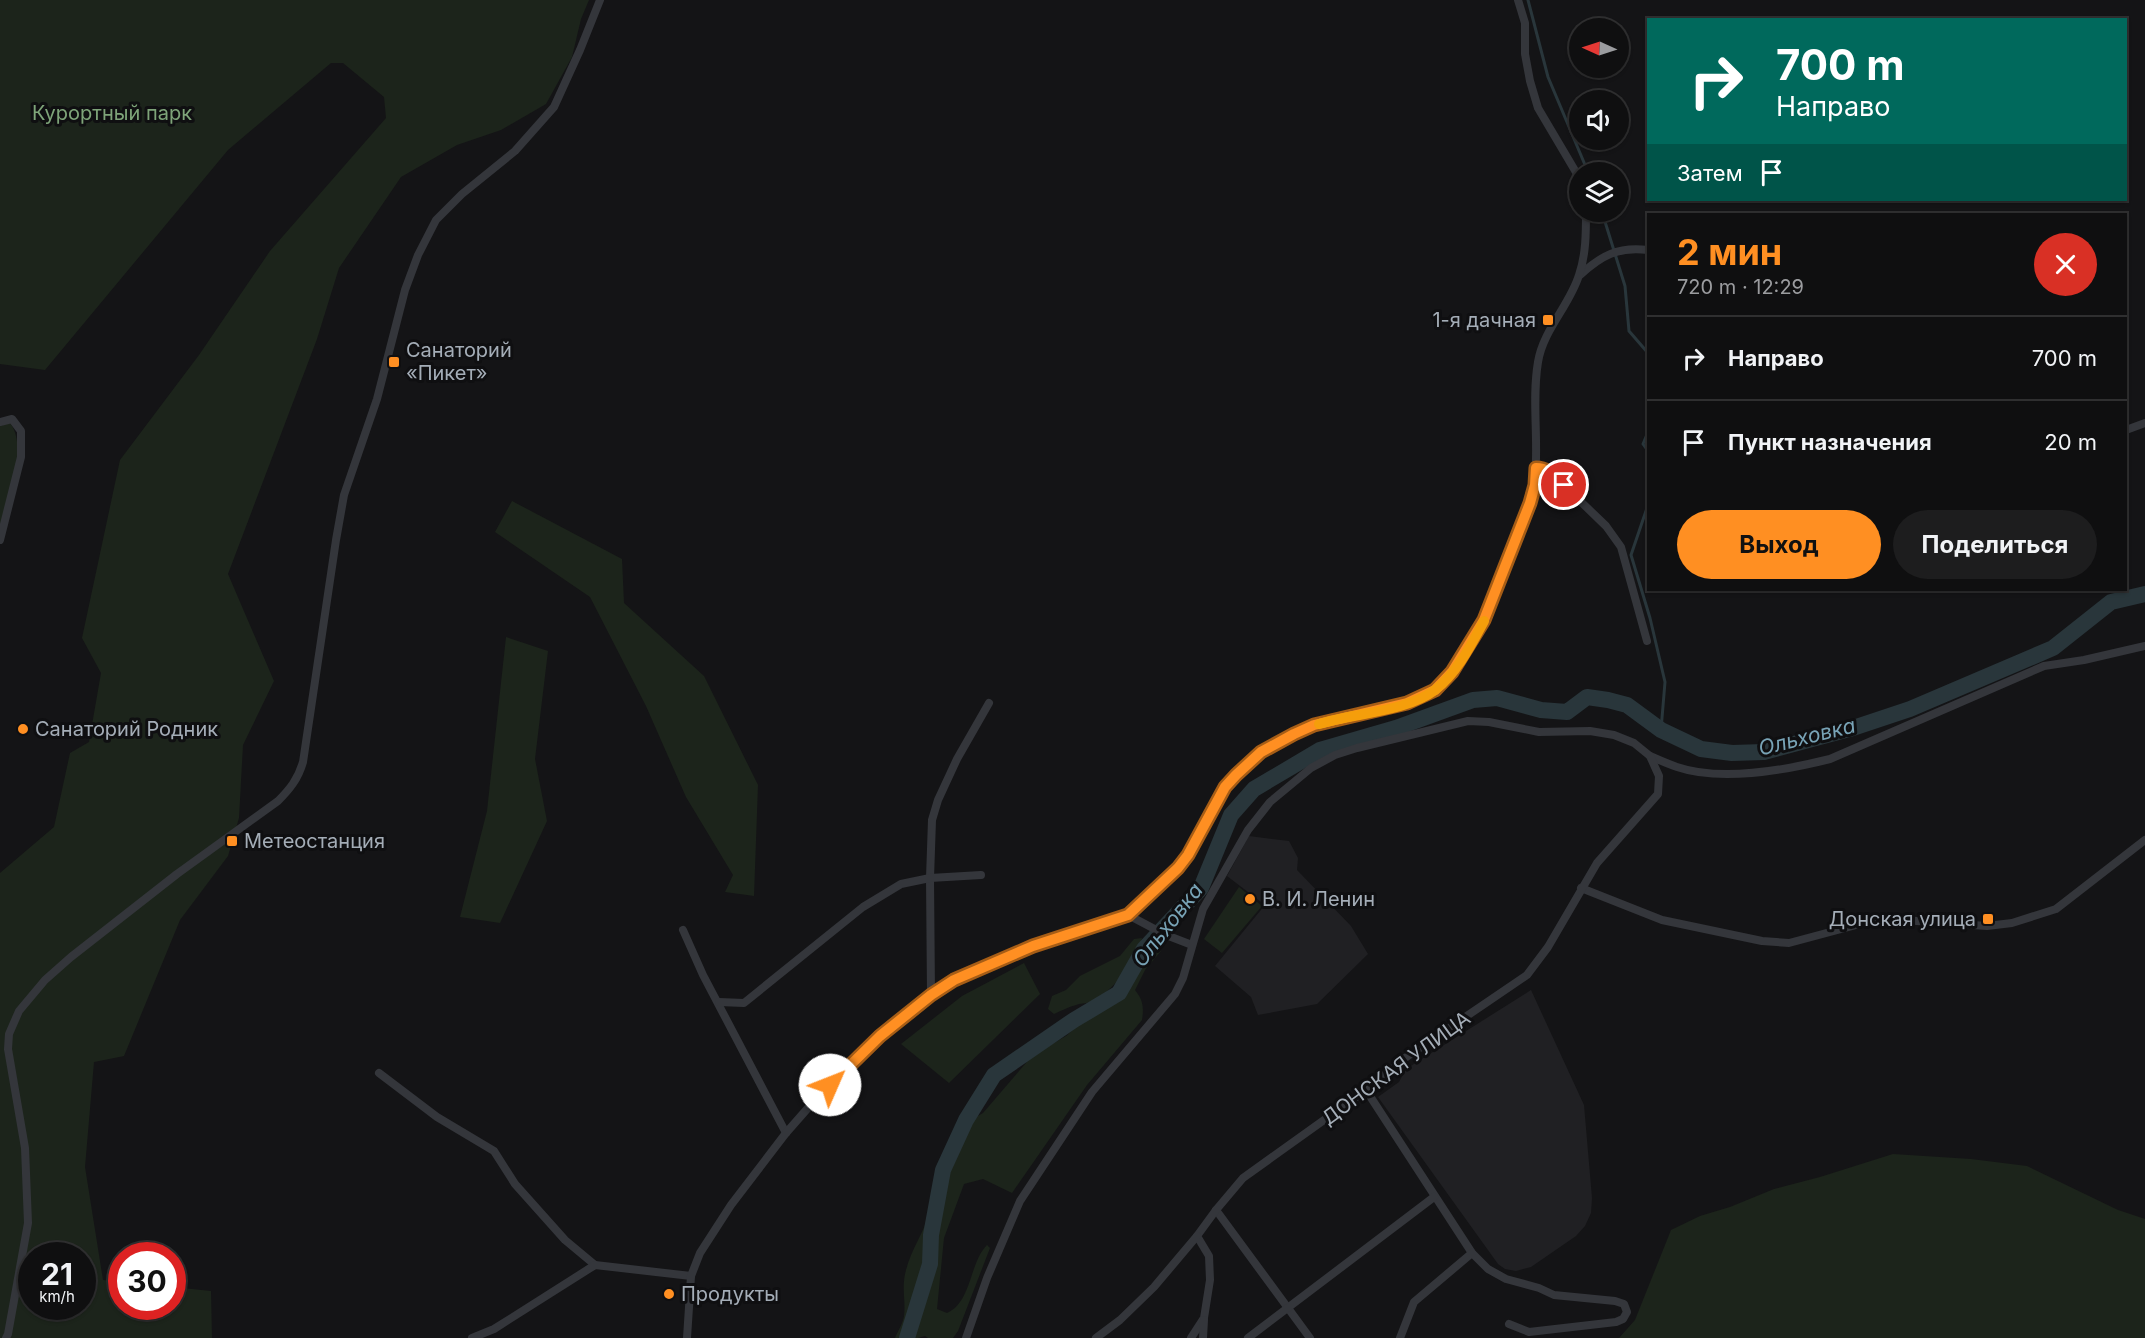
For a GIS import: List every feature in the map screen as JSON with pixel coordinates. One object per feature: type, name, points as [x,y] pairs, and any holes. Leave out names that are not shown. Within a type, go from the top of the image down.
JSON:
[{"type":"street","points":[[6,1338],[28,1223],[25,1148],[8,1049],[9,1034],[19,1011],[30,996],[71,957],[177,874],[278,801],[299,776],[344,495],[376,399],[405,290],[418,255],[436,220],[462,194],[515,151],[554,107],[600,0]]},
{"type":"street","points":[[1518,0],[1525,23],[1525,54],[1538,108],[1570,162]]},
{"type":"street","points":[[687,1338],[691,1276],[700,1253],[731,1205],[786,1133],[814,1100],[880,1036],[931,995],[954,980],[1058,937],[1128,915],[1178,868],[1188,855],[1225,787],[1261,752],[1314,725],[1407,703],[1435,690],[1444,681],[1473,641],[1484,620],[1530,503],[1535,485],[1536,468],[1538,359],[1579,276],[1585,246],[1586,222]]},
{"type":"street","points":[[1579,276],[1605,255],[1630,250],[1647,250]]},
{"type":"street","points":[[0,422],[12,419],[21,431],[21,457],[0,540]]},
{"type":"street","points":[[2127,430],[2145,423]]},
{"type":"street","points":[[1536,468],[1549,471],[1606,526],[1620,547],[1647,640]]},
{"type":"street","points":[[966,1338],[987,1278],[1020,1201],[1092,1092],[1175,994],[1203,909],[1248,830],[1270,802],[1311,768],[1335,755],[1357,748],[1468,721],[1488,722],[1539,732],[1590,731],[1614,735],[1634,743],[1650,756],[1679,768],[1711,772],[1758,773],[1795,768],[1830,759],[2044,666],[2084,660],[2145,646]]},
{"type":"street","points":[[931,995],[932,820],[938,800],[957,759],[989,703]]},
{"type":"street","name":"ДОНСКАЯ УЛИЦА","points":[[1096,1338],[1120,1320],[1154,1287],[1243,1178],[1366,1090],[1405,1058],[1527,975],[1548,947],[1581,888],[1598,863],[1658,794],[1659,776],[1650,756]]},
{"type":"street","points":[[1581,888],[1662,920],[1762,940],[1789,943],[1860,924],[1903,920],[1987,926],[2012,923],[2056,909],[2145,840]]},
{"type":"street","points":[[719,1002],[744,1003],[863,907],[902,884],[930,878],[981,875]]},
{"type":"street","points":[[1128,915],[1192,945]]},
{"type":"street","points":[[683,930],[703,975],[786,1133]]},
{"type":"street","points":[[379,1073],[437,1117],[494,1151],[515,1184],[565,1240],[595,1265],[691,1276]]},
{"type":"street","points":[[1366,1090],[1472,1253],[1488,1269],[1506,1279],[1539,1288],[1554,1295],[1615,1301],[1624,1304],[1626,1312],[1623,1319],[1616,1322],[1529,1332],[1509,1324]]},
{"type":"street","points":[[1248,1338],[1434,1197]]},
{"type":"street","points":[[1216,1210],[1310,1338]]},
{"type":"street","points":[[1197,1236],[1209,1256],[1210,1280],[1203,1338]]},
{"type":"street","points":[[1400,1338],[1414,1302],[1472,1253]]},
{"type":"street","points":[[472,1338],[494,1329],[595,1265]]},
{"type":"street","points":[[1191,1338],[1204,1318]]},
{"type":"shaded area","points":[[1249,836],[1289,841],[1298,858],[1297,870],[1351,926],[1368,954],[1317,1004],[1258,1015],[1251,997],[1215,966],[1265,905],[1227,876]]},
{"type":"shaded area","points":[[1531,990],[1584,1105],[1592,1198],[1591,1213],[1585,1226],[1576,1236],[1531,1267],[1516,1271],[1505,1269],[1498,1264],[1378,1097],[1399,1082],[1406,1069]]},
{"type":"green space","name":"Курортный парк","points":[[0,0],[589,0],[581,19],[572,57],[546,104],[501,130],[457,145],[401,177],[339,268],[317,339],[228,574],[274,681],[243,745],[239,818],[228,856],[180,920],[124,1056],[94,1062],[85,1167],[103,1280],[108,1281],[108,1320],[186,1320],[186,1288],[211,1291],[212,1338],[0,1338],[0,873],[54,827],[70,753],[89,742],[101,673],[82,638],[120,460],[199,355],[270,251],[386,118],[384,97],[343,63],[331,63],[228,150],[45,370],[0,364]]},
{"type":"green space","points":[[10,423],[15,434],[17,460],[0,528],[0,426]]},
{"type":"green space","points":[[512,501],[622,559],[624,603],[704,676],[758,785],[754,896],[725,892],[733,875],[686,797],[646,706],[590,597],[495,532]]},
{"type":"green space","points":[[506,637],[548,651],[535,759],[547,821],[500,923],[460,917],[487,811]]},
{"type":"green space","points":[[1239,887],[1262,906],[1222,953],[1204,939]]},
{"type":"green space","points":[[1142,938],[1129,966],[1106,992],[1090,1002],[1054,1014],[1048,1009],[1052,996],[1066,990],[1080,976],[1120,956],[1134,939]]},
{"type":"green space","points":[[1154,945],[1161,951],[1145,970],[1135,990],[1142,1004],[1142,1020],[1087,1085],[1012,1193],[983,1179],[964,1184],[944,1238],[937,1309],[947,1313],[955,1308],[966,1291],[981,1253],[987,1245],[990,1248],[958,1331],[953,1338],[925,1336],[895,1338],[904,1316],[904,1283],[908,1263],[929,1214],[941,1206],[948,1170],[971,1120],[983,1113],[1032,1056],[1066,1036],[1082,1022],[1118,1002]]},
{"type":"green space","points":[[1024,963],[1040,994],[949,1083],[901,1044],[962,996]]},
{"type":"green space","points":[[1893,1154],[1971,1159],[2027,1166],[2118,1210],[2145,1219],[2145,1338],[1619,1338],[1635,1320],[1671,1230],[1700,1216],[1730,1207],[1774,1189]]},
{"type":"waterway","points":[[1528,0],[1548,77],[1584,162]]},
{"type":"waterway","points":[[1605,222],[1625,286],[1629,331],[1647,352]]},
{"type":"waterway","points":[[1647,434],[1643,444],[1647,450]]},
{"type":"waterway","points":[[1647,508],[1631,555],[1650,618],[1665,682],[1661,730]]},
{"type":"waterway","name":"Ольховка","points":[[907,1338],[930,1264],[931,1235],[943,1170],[966,1120],[994,1075],[1074,1020],[1119,993],[1144,949],[1201,888],[1231,815],[1254,789],[1320,750],[1396,728],[1473,700],[1497,698],[1541,710],[1567,712],[1587,697],[1608,700],[1627,705],[1661,730],[1701,749],[1732,753],[1764,752],[1853,728],[1910,709],[2053,648],[2111,602],[2145,594]]},
{"type":"slow traffic","points":[[1319,724],[1336,718],[1407,703],[1435,690],[1452,672],[1484,621]]},
{"type":"place","name":"1-я дачная","points":[[1548,320]]},
{"type":"place","name":"Санаторий «Пикет»","points":[[394,362]]},
{"type":"place","name":"Санаторий Родник","points":[[23,729]]},
{"type":"place","name":"Метеостанция","points":[[232,841]]},
{"type":"place","name":"В. И. Ленин","points":[[1250,899]]},
{"type":"place","name":"Донская улица","points":[[1988,919]]},
{"type":"place","name":"Продукты","points":[[669,1294]]},
{"type":"route","points":[[830,1085],[880,1036],[931,995],[954,980],[1033,946],[1128,915],[1178,868],[1198,838],[1225,787],[1261,752],[1314,725],[1407,703],[1435,690],[1452,672],[1484,620],[1530,503],[1535,485],[1536,468],[1549,471],[1564,485]]}]
